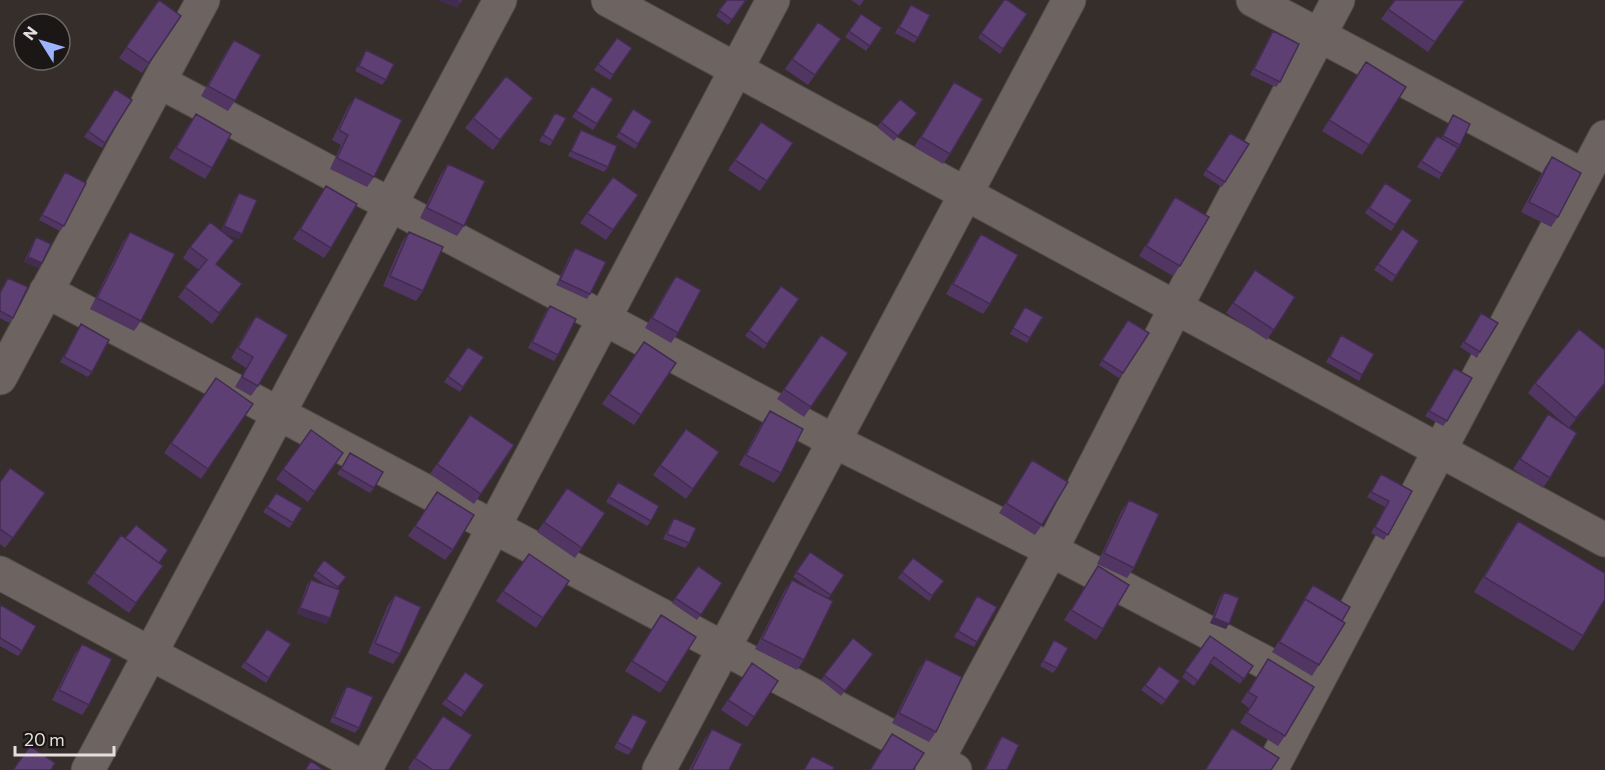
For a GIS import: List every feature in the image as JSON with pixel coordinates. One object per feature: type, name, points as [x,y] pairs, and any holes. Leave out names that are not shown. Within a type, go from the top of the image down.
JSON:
[{"type":"street","points":[[0,378],[203,0]]},
{"type":"street","points":[[88,770],[500,0]]},
{"type":"street","points":[[609,0],[1605,540]]},
{"type":"street","points":[[0,573],[366,769],[773,0]]},
{"type":"street","points":[[659,770],[1069,0]]},
{"type":"street","points":[[1253,0],[1584,176]]},
{"type":"street","points":[[46,291],[724,648],[941,767],[1176,307],[1338,0]]},
{"type":"street","points":[[160,82],[834,441],[1051,550],[1314,688]]},
{"type":"street","points":[[1271,770],[1605,137]]},
{"type":"building","points":[[159,0],[181,16],[149,63],[126,47]]},
{"type":"building","points":[[727,0],[746,0],[732,20],[719,10]]},
{"type":"building","points":[[1004,0],[1027,14],[1003,49],[981,33]]},
{"type":"building","points":[[1395,0],[1465,0],[1435,42],[1388,9]]},
{"type":"building","points":[[911,5],[930,15],[918,38],[899,27]]},
{"type":"building","points":[[861,14],[882,28],[870,46],[849,31]]},
{"type":"building","points":[[818,22],[841,39],[815,75],[792,59]]},
{"type":"building","points":[[1273,31],[1299,44],[1280,82],[1254,69]]},
{"type":"building","points":[[617,38],[632,48],[613,75],[598,64]]},
{"type":"building","points":[[234,40],[261,55],[235,101],[208,86]]},
{"type":"building","points":[[366,50],[394,64],[386,80],[359,66]]},
{"type":"building","points":[[1366,62],[1406,87],[1369,145],[1329,120]]},
{"type":"building","points":[[506,76],[533,98],[500,140],[473,118]]},
{"type":"building","points":[[954,82],[983,99],[950,154],[921,137]]},
{"type":"building","points":[[592,86],[613,99],[597,124],[576,111]]},
{"type":"building","points":[[115,89],[132,100],[105,143],[88,131]]},
{"type":"building","points":[[355,97],[402,120],[374,177],[337,158],[348,135],[339,130]]},
{"type":"building","points":[[900,99],[917,113],[898,136],[881,122]]},
{"type":"building","points":[[633,109],[652,121],[638,144],[619,132]]},
{"type":"building","points":[[555,113],[566,118],[553,141],[543,135]]},
{"type":"building","points":[[196,114],[231,134],[212,168],[176,148]]},
{"type":"building","points":[[1453,115],[1470,124],[1460,145],[1443,136]]},
{"type":"building","points":[[761,122],[793,143],[767,181],[735,160]]},
{"type":"building","points":[[581,130],[617,146],[608,167],[571,151]]},
{"type":"building","points":[[1230,133],[1249,144],[1225,182],[1206,170]]},
{"type":"building","points":[[1437,136],[1458,148],[1442,174],[1421,161]]},
{"type":"building","points":[[1552,157],[1581,173],[1558,217],[1529,202]]},
{"type":"building","points":[[448,164],[485,181],[464,226],[427,208]]},
{"type":"building","points":[[65,172],[86,183],[64,226],[42,215]]},
{"type":"building","points":[[613,177],[638,195],[613,230],[587,213]]},
{"type":"building","points":[[1385,183],[1412,200],[1395,225],[1369,208]]},
{"type":"building","points":[[326,186],[357,204],[331,248],[300,229]]},
{"type":"building","points":[[239,193],[257,200],[242,234],[224,226]]},
{"type":"building","points":[[1175,197],[1209,217],[1180,266],[1146,246]]},
{"type":"building","points":[[210,222],[234,241],[216,264],[242,284],[219,313],[185,287],[207,260],[190,247]]},
{"type":"building","points":[[1402,229],[1419,241],[1396,276],[1378,264]]},
{"type":"building","points":[[130,232],[175,254],[141,321],[97,298]]},
{"type":"building","points":[[409,232],[443,247],[423,291],[390,276]]},
{"type":"building","points":[[981,234],[1018,255],[990,304],[953,284]]},
{"type":"building","points":[[36,237],[51,244],[42,263],[28,257]]},
{"type":"building","points":[[575,248],[606,262],[590,294],[560,280]]},
{"type":"building","points":[[1255,270],[1295,297],[1274,330],[1233,303]]},
{"type":"building","points":[[676,276],[701,290],[678,333],[652,318]]},
{"type":"building","points":[[8,278],[28,287],[13,318],[0,311],[0,293]]},
{"type":"building","points":[[781,286],[799,299],[767,344],[749,330]]},
{"type":"building","points":[[550,306],[576,319],[558,355],[532,342]]},
{"type":"building","points":[[1025,307],[1043,317],[1030,338],[1013,328]]},
{"type":"building","points":[[1481,313],[1498,323],[1480,352],[1464,342]]},
{"type":"building","points":[[256,316],[288,335],[258,386],[242,377],[253,357],[238,348]]},
{"type":"building","points":[[1128,320],[1149,333],[1123,373],[1102,360]]},
{"type":"building","points":[[81,324],[109,340],[92,372],[64,357]]},
{"type":"building","points":[[1579,329],[1605,350],[1605,383],[1576,418],[1535,383]]},
{"type":"building","points":[[821,335],[848,353],[811,407],[784,389]]},
{"type":"building","points":[[1341,335],[1374,354],[1362,375],[1330,357]]},
{"type":"building","points":[[644,342],[676,363],[641,415],[609,394]]},
{"type":"building","points":[[468,347],[484,357],[463,387],[448,376]]},
{"type":"building","points":[[1454,368],[1472,378],[1447,421],[1429,411]]},
{"type":"building","points":[[216,378],[253,404],[208,469],[171,443]]},
{"type":"building","points":[[770,411],[803,429],[781,473],[746,455]]},
{"type":"building","points":[[1548,414],[1577,433],[1550,478],[1520,459]]},
{"type":"building","points":[[470,415],[514,445],[481,494],[437,464]]},
{"type":"building","points":[[686,429],[719,452],[693,489],[660,465]]},
{"type":"building","points":[[311,430],[343,453],[315,492],[283,469]]},
{"type":"building","points":[[350,453],[383,472],[374,488],[341,469]]},
{"type":"building","points":[[1032,460],[1068,482],[1042,525],[1006,503]]},
{"type":"building","points":[[10,468],[45,493],[13,538],[0,529],[0,482]]},
{"type":"building","points":[[1381,474],[1412,491],[1388,535],[1375,527],[1389,501],[1371,492]]},
{"type":"building","points":[[618,482],[659,506],[651,521],[609,497]]},
{"type":"building","points":[[567,488],[605,513],[582,548],[544,522]]},
{"type":"building","points":[[437,492],[474,515],[453,550],[415,526]]},
{"type":"building","points":[[276,493],[302,508],[293,523],[267,507]]},
{"type":"building","points":[[1129,500],[1159,514],[1134,568],[1104,553]]},
{"type":"building","points":[[674,518],[696,528],[689,543],[667,534]]},
{"type":"building","points":[[1518,521],[1605,573],[1605,599],[1583,636],[1484,577]]},
{"type":"building","points":[[136,525],[168,550],[159,563],[125,538]]},
{"type":"building","points":[[121,535],[163,566],[136,603],[94,573]]},
{"type":"building","points":[[810,552],[844,575],[831,595],[796,572]]},
{"type":"building","points":[[529,554],[569,581],[543,618],[503,591]]},
{"type":"building","points":[[913,558],[944,581],[932,596],[902,572]]},
{"type":"building","points":[[324,560],[346,577],[338,587],[316,571]]},
{"type":"building","points":[[698,566],[722,583],[701,615],[675,598]]},
{"type":"building","points":[[1098,566],[1129,585],[1103,629],[1071,610]]},
{"type":"building","points":[[311,580],[340,590],[330,618],[300,608]]},
{"type":"building","points":[[792,580],[833,601],[804,660],[762,639]]},
{"type":"building","points":[[1313,585],[1350,607],[1342,621],[1305,599],[1303,601]]},
{"type":"building","points":[[1224,592],[1239,598],[1229,624],[1214,618]]},
{"type":"building","points":[[395,595],[421,607],[400,654],[375,643]]},
{"type":"building","points":[[977,596],[997,607],[977,642],[958,631]]},
{"type":"building","points":[[1305,599],[1345,623],[1319,665],[1279,642]]},
{"type":"building","points":[[1,605],[36,626],[22,651],[0,638]]},
{"type":"building","points":[[661,615],[696,637],[667,683],[632,661]]},
{"type":"building","points":[[267,629],[291,644],[269,678],[245,662]]},
{"type":"building","points":[[1210,636],[1253,666],[1244,679],[1214,657],[1198,681],[1185,671]]},
{"type":"building","points":[[853,638],[873,654],[845,691],[824,675]]},
{"type":"building","points":[[1054,640],[1068,648],[1057,668],[1043,661]]},
{"type":"building","points":[[82,644],[112,659],[89,705],[59,690]]},
{"type":"building","points":[[926,659],[962,677],[936,732],[899,713]]},
{"type":"building","points":[[1268,659],[1314,687],[1285,736],[1247,713],[1257,697],[1248,692]]},
{"type":"building","points":[[752,663],[778,681],[754,717],[728,700]]},
{"type":"building","points":[[1159,666],[1180,681],[1166,700],[1145,685]]},
{"type":"building","points":[[465,672],[484,685],[465,712],[446,699]]},
{"type":"building","points":[[347,686],[373,697],[359,728],[334,717]]},
{"type":"building","points":[[633,714],[647,721],[632,750],[617,742]]},
{"type":"building","points":[[443,716],[472,735],[449,770],[433,770],[415,758]]},
{"type":"building","points":[[1232,728],[1279,758],[1271,770],[1205,770]]},
{"type":"building","points":[[712,729],[742,744],[729,770],[693,770],[692,769]]},
{"type":"building","points":[[892,734],[924,753],[913,770],[870,770]]},
{"type":"building","points":[[1002,736],[1019,745],[1007,770],[985,770]]},
{"type":"building","points":[[30,746],[55,763],[51,770],[13,770]]},
{"type":"building","points":[[812,756],[834,767],[833,770],[804,770]]},
{"type":"building","points":[[311,761],[324,770],[305,770]]}]
